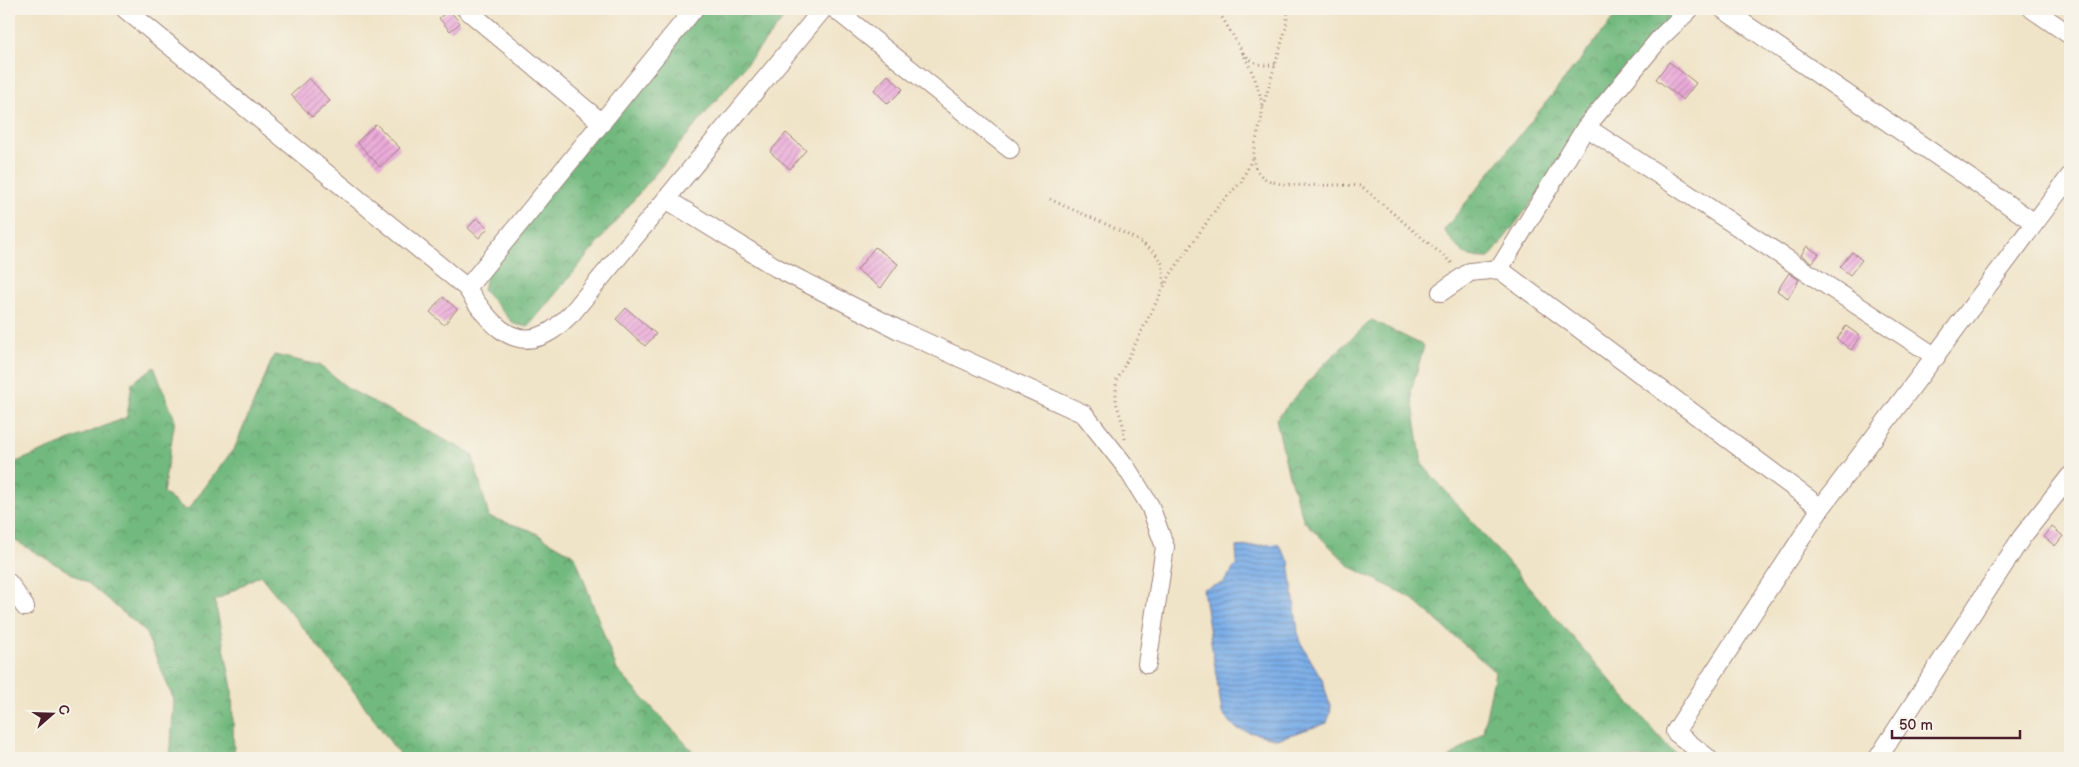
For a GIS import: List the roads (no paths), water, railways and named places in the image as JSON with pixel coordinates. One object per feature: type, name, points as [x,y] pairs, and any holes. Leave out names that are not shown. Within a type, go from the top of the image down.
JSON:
[{"type":"street","points":[[125,9],[467,288],[481,312],[511,337],[532,339],[551,331],[572,313],[823,9]]},
{"type":"street","points":[[466,9],[602,124]]},
{"type":"street","points":[[467,288],[694,9]]},
{"type":"street","points":[[835,9],[1010,149]]},
{"type":"street","points":[[1498,269],[1586,127],[1662,37],[1690,9]]},
{"type":"street","points":[[1723,9],[2034,224]]},
{"type":"street","points":[[2032,9],[2070,35]]},
{"type":"street","points":[[1586,127],[1936,357]]},
{"type":"street","points":[[1708,758],[1675,732],[1821,508],[2070,176]]},
{"type":"street","points":[[666,199],[777,268],[899,330],[1084,414],[1126,466],[1150,506],[1164,546],[1147,664]]},
{"type":"street","points":[[1441,292],[1470,272],[1498,269],[1821,508]]},
{"type":"street","points":[[1878,758],[2022,537],[2070,476]]},
{"type":"street","points":[[9,583],[25,607]]},
{"type":"water","points":[[1278,544],[1289,561],[1299,640],[1322,679],[1331,709],[1327,723],[1277,739],[1237,729],[1222,713],[1203,589],[1223,583],[1237,564],[1236,547]]}]
